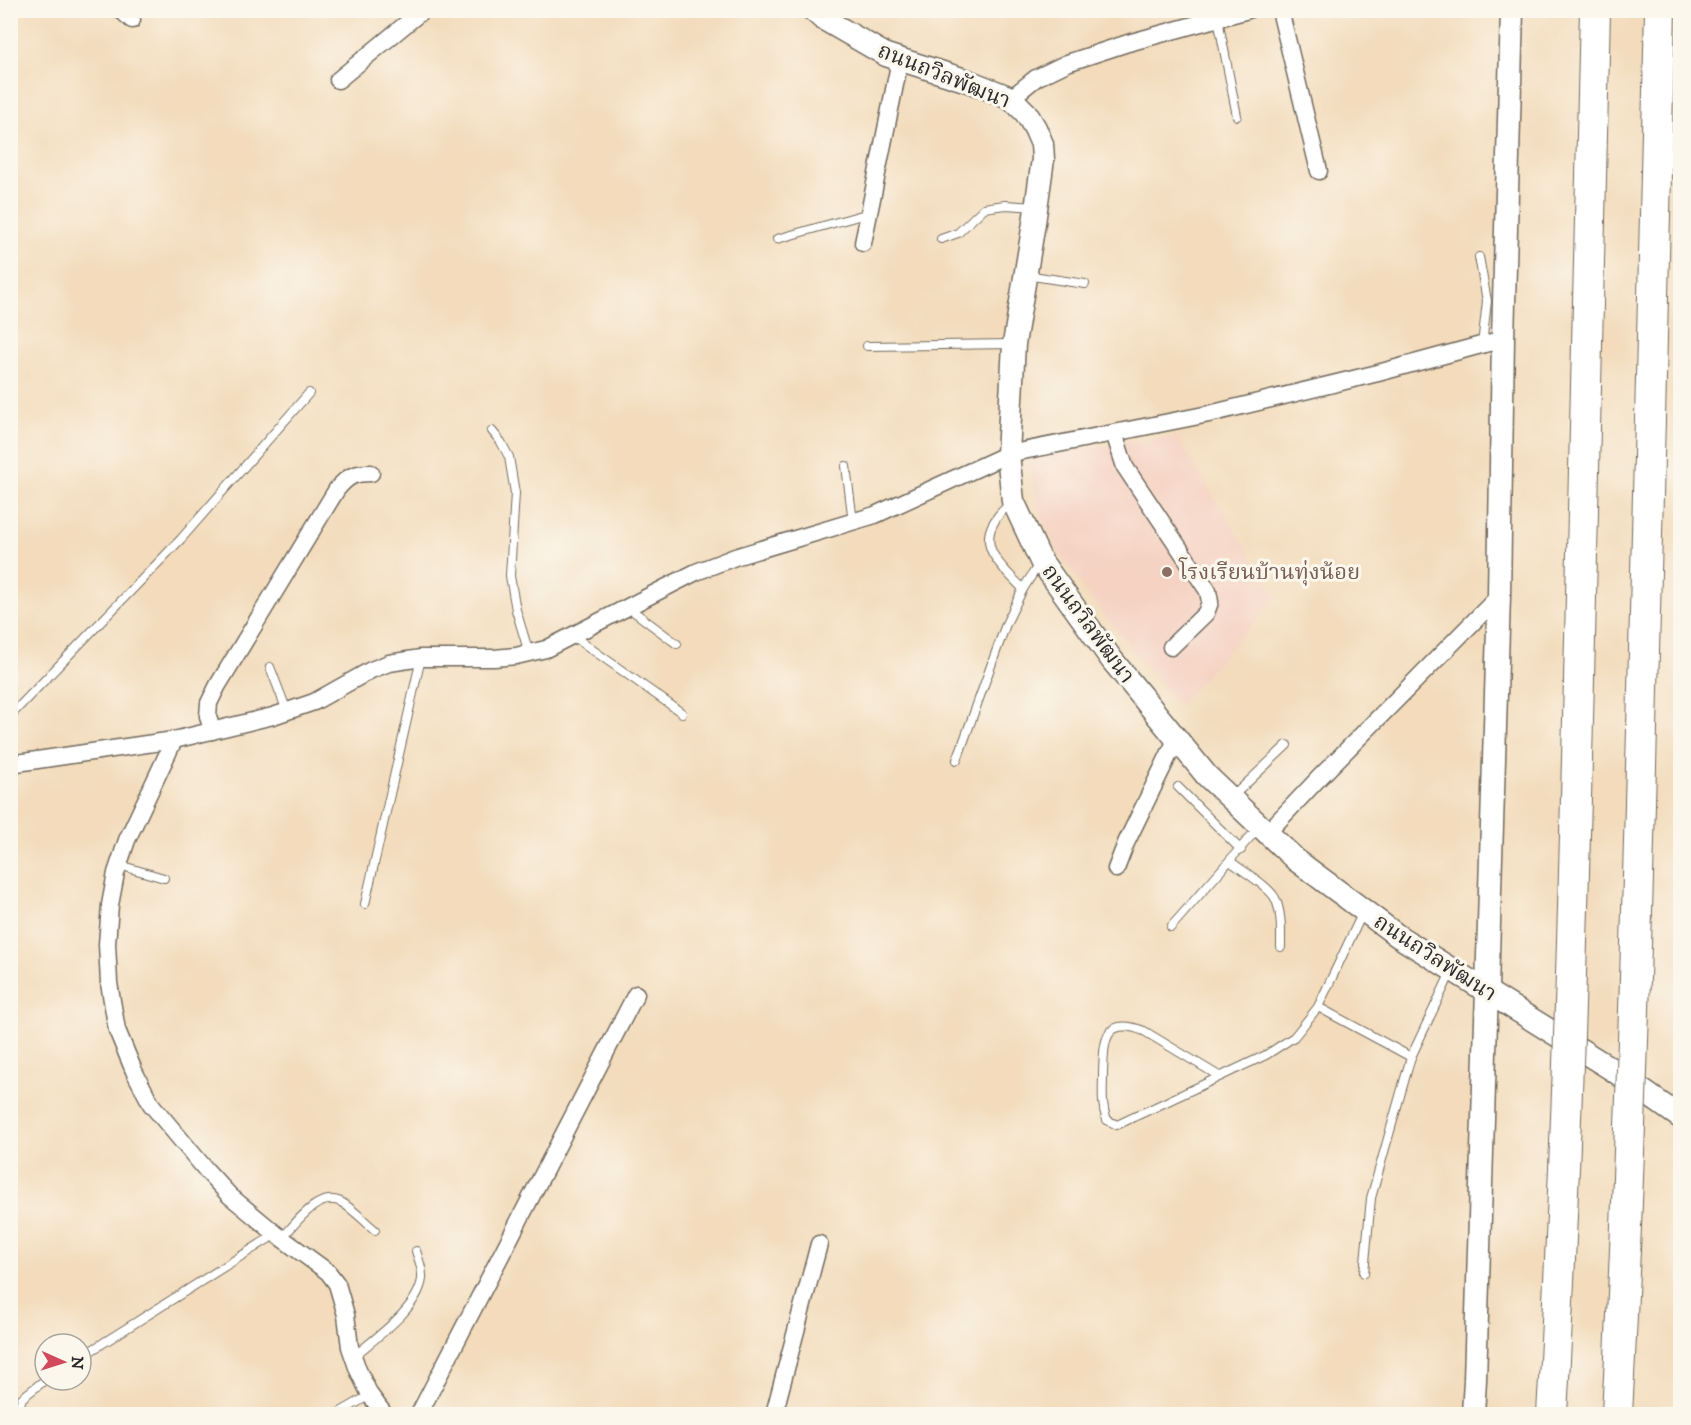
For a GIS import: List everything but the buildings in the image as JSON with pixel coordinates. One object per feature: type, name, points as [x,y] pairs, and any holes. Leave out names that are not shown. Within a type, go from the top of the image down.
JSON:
[{"type":"highway","points":[[1552,1414],[1567,1092],[1595,10]]},
{"type":"highway","points":[[1617,1414],[1634,1034],[1660,10]]},
{"type":"street","points":[[338,80],[423,10]]},
{"type":"street","name":"ถนนถวิลพัฒนา","points":[[813,10],[822,18],[886,55],[968,81],[1011,98],[1026,113],[1042,144],[1036,207],[1014,344],[1008,454],[1014,501],[1041,561],[1112,660],[1207,776],[1296,860],[1398,936],[1613,1070],[1680,1117]]},
{"type":"street","points":[[1011,98],[1036,78],[1067,63],[1128,43],[1248,10]]},
{"type":"street","points":[[1280,10],[1319,171]]},
{"type":"street","points":[[1473,1414],[1499,596],[1492,342],[1512,10]]},
{"type":"street","points":[[863,243],[900,60]]},
{"type":"street","points":[[10,764],[174,740],[273,716],[314,702],[371,670],[389,663],[421,658],[494,658],[546,649],[696,572],[735,557],[875,515],[1008,454],[1209,414],[1378,373],[1492,342]]},
{"type":"street","points":[[1114,433],[1125,466],[1208,591],[1210,602],[1206,613],[1172,647]]},
{"type":"street","points":[[212,731],[208,716],[209,703],[259,617],[343,482],[348,477],[360,473],[371,473]]},
{"type":"street","points":[[1263,830],[1326,771],[1499,596]]},
{"type":"street","points":[[1116,869],[1126,843],[1177,738]]},
{"type":"street","points":[[174,740],[128,840],[119,865],[110,905],[107,944],[109,983],[117,1030],[151,1104],[207,1171],[230,1196],[328,1272],[337,1284],[344,1306],[353,1357],[370,1395],[384,1414]]},
{"type":"street","points":[[419,1414],[636,994]]},
{"type":"street","points":[[774,1414],[819,1244]]},
{"type":"lane","points":[[1218,19],[1237,116]]},
{"type":"lane","points":[[941,239],[958,233],[984,208],[1005,205],[1036,207]]},
{"type":"lane","points":[[777,239],[869,213]]},
{"type":"lane","points":[[1479,256],[1492,342]]},
{"type":"lane","points":[[1026,275],[1085,284]]},
{"type":"lane","points":[[867,346],[1014,344]]},
{"type":"lane","points":[[10,716],[181,539],[309,393]]},
{"type":"lane","points":[[492,431],[501,442],[511,466],[515,493],[510,576],[516,610],[529,653]]},
{"type":"lane","points":[[846,466],[853,523]]},
{"type":"lane","points":[[1014,501],[1000,512],[992,524],[989,542],[994,556],[1023,589]]},
{"type":"lane","points":[[957,760],[1006,624],[1023,589],[1041,561]]},
{"type":"lane","points":[[629,608],[677,644]]},
{"type":"lane","points":[[573,636],[682,713]]},
{"type":"lane","points":[[365,904],[421,658]]},
{"type":"lane","points":[[270,667],[287,711]]},
{"type":"lane","points":[[1231,798],[1287,745]]},
{"type":"lane","points":[[1178,787],[1241,850]]},
{"type":"lane","points":[[1170,927],[1230,861],[1263,830]]},
{"type":"lane","points":[[1230,861],[1266,888],[1275,898],[1279,914],[1281,947]]},
{"type":"lane","points":[[119,865],[164,878]]},
{"type":"lane","points":[[1219,1076],[1144,1031],[1131,1026],[1120,1026],[1113,1030],[1104,1043],[1102,1108],[1107,1120],[1117,1125],[1266,1055],[1294,1037],[1318,1006],[1364,911]]},
{"type":"lane","points":[[1364,1273],[1371,1198],[1411,1057],[1452,970]]},
{"type":"lane","points":[[1318,1006],[1411,1057]]},
{"type":"lane","points":[[93,1350],[279,1235],[320,1202],[332,1200],[342,1203],[375,1230]]},
{"type":"lane","points":[[353,1357],[400,1316],[418,1294],[422,1281],[422,1270],[416,1251]]},
{"type":"lane","points":[[17,1414],[22,1398],[33,1389]]},
{"type":"lane","points":[[337,1414],[370,1395]]},
{"type":"shaded area","name":"โรงเรียนบ้านทุ่งน้อย","points":[[1176,436],[1277,597],[1178,706],[1091,599],[1055,547],[1037,504],[1026,457]]},
{"type":"place","name":"โรงเรียนบ้านทุ่งน้อย","points":[[1167,572]]}]
